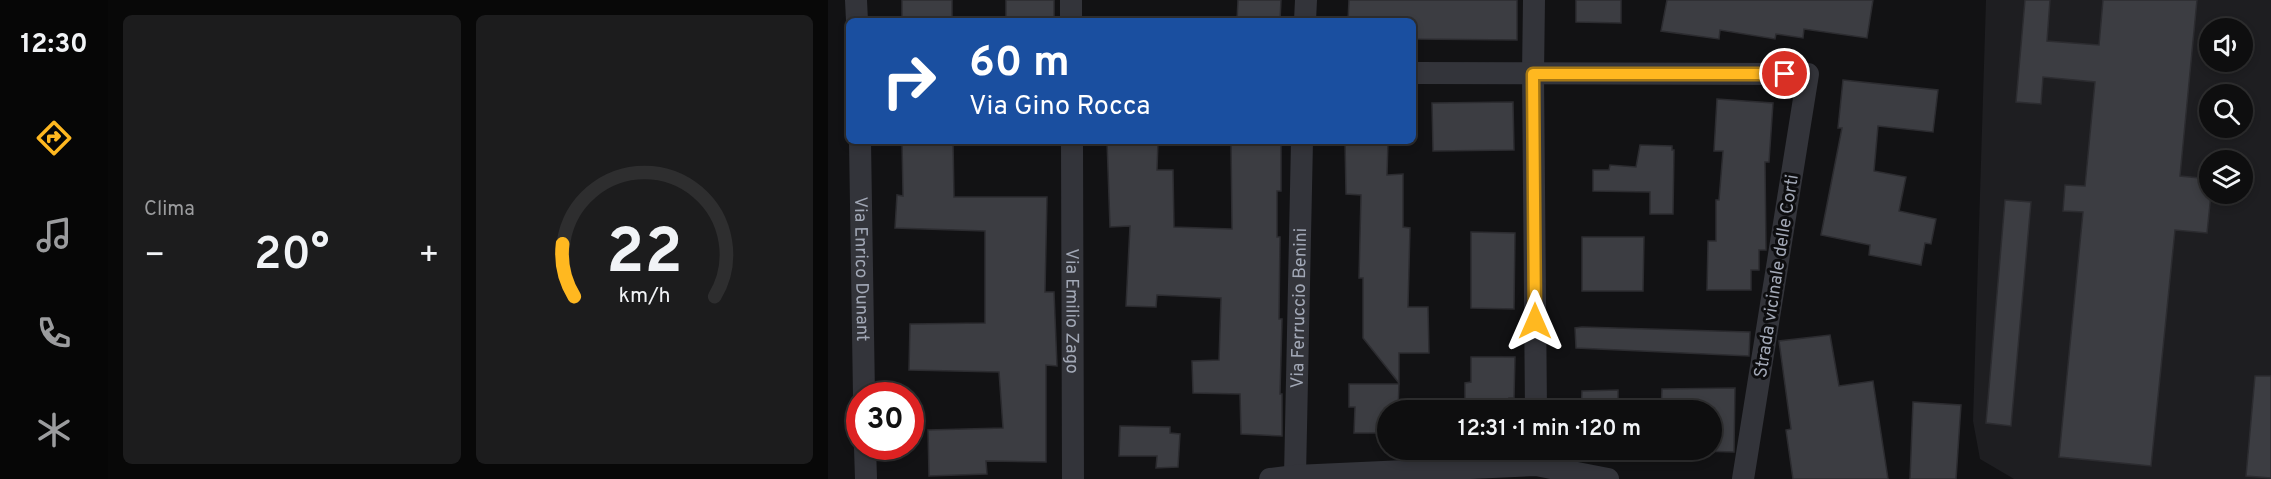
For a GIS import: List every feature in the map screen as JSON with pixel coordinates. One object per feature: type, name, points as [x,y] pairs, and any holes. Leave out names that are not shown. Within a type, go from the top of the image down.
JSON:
[{"type":"street","points":[[856,0],[857,18]]},
{"type":"street","points":[[1071,0],[1071,18]]},
{"type":"street","points":[[1305,18],[1306,0]]},
{"type":"street","points":[[1534,0],[1536,400]]},
{"type":"street","points":[[1416,73],[1533,74]]},
{"type":"street","name":"Strada vicinale delle Corti","points":[[1533,74],[1808,74],[1743,479]]},
{"type":"street","name":"Via Enrico Dunant","points":[[860,144],[864,382]]},
{"type":"street","name":"Via Emilio Zago","points":[[1072,144],[1073,479]]},
{"type":"street","name":"Via Ferruccio Benini","points":[[1295,476],[1302,144]]},
{"type":"street","points":[[865,460],[866,479]]},
{"type":"street","points":[[1270,479],[1498,460]]},
{"type":"street","points":[[1546,460],[1608,479]]},
{"type":"shaded area","points":[[1986,0],[2271,0],[2271,479],[2014,479],[1980,459],[1973,421]]},
{"type":"building","points":[[902,0],[952,0],[952,18],[902,18]]},
{"type":"building","points":[[1006,0],[1054,0],[1054,18],[1006,18]]},
{"type":"building","points":[[1238,0],[1281,0],[1280,18],[1237,18]]},
{"type":"building","points":[[1349,0],[1517,0],[1517,40],[1416,39],[1416,18],[1348,18]]},
{"type":"building","points":[[1576,0],[1621,0],[1621,23],[1576,22]]},
{"type":"building","points":[[1667,0],[1873,0],[1867,38],[1804,29],[1803,38],[1776,34],[1775,39],[1720,30],[1719,39],[1661,31]]},
{"type":"building","points":[[2025,0],[2050,0],[2047,41],[2099,45],[2103,0],[2197,0],[2180,176],[2199,178],[2199,204],[2210,204],[2207,233],[2175,230],[2151,466],[2059,457],[2083,212],[2063,211],[2065,185],[2085,186],[2095,82],[2043,77],[2041,104],[2016,102]]},
{"type":"building","points":[[1843,80],[1938,90],[1933,132],[1878,126],[1874,171],[1906,177],[1899,211],[1936,219],[1931,244],[1925,243],[1921,265],[1869,255],[1870,245],[1821,235],[1842,128],[1838,128]]},
{"type":"building","points":[[1717,99],[1773,103],[1769,162],[1765,162],[1766,250],[1759,250],[1759,270],[1751,270],[1751,290],[1707,290],[1708,241],[1716,241],[1716,200],[1719,200],[1723,151],[1714,151]]},
{"type":"building","points":[[1513,102],[1514,150],[1433,151],[1432,103]]},
{"type":"building","points":[[902,144],[953,144],[954,197],[1047,197],[1045,292],[1054,292],[1057,366],[1046,365],[1046,462],[986,461],[987,474],[929,476],[928,430],[1003,428],[999,372],[909,370],[910,324],[985,323],[985,231],[895,228],[897,195],[903,196]]},
{"type":"building","points":[[1107,144],[1158,144],[1157,170],[1173,170],[1174,227],[1232,229],[1231,144],[1281,144],[1281,191],[1277,191],[1277,237],[1280,237],[1279,319],[1282,319],[1280,394],[1282,394],[1282,436],[1241,434],[1240,394],[1193,393],[1192,361],[1219,360],[1221,298],[1157,295],[1156,307],[1126,306],[1130,226],[1110,227]]},
{"type":"building","points":[[1345,144],[1388,144],[1387,175],[1403,174],[1403,227],[1410,228],[1408,307],[1428,307],[1429,353],[1399,353],[1399,383],[1363,338],[1363,278],[1359,278],[1361,195],[1346,194]]},
{"type":"building","points":[[1640,145],[1672,146],[1674,150],[1673,214],[1650,214],[1650,192],[1593,191],[1593,170],[1609,170],[1610,165],[1636,167]]},
{"type":"building","points":[[2005,200],[2031,202],[2011,426],[1986,423]]},
{"type":"building","points":[[1471,232],[1515,233],[1514,309],[1471,308]]},
{"type":"building","points":[[1582,237],[1644,237],[1643,291],[1582,291]]},
{"type":"building","points":[[1575,328],[1750,332],[1749,356],[1576,348]]},
{"type":"building","points":[[1830,335],[1839,386],[1873,381],[1888,479],[1793,479],[1786,430],[1791,429],[1779,341]]},
{"type":"building","points":[[1471,357],[1515,357],[1514,398],[1465,400],[1465,383],[1471,382]]},
{"type":"building","points":[[2255,376],[2271,376],[2271,478],[2246,476]]},
{"type":"building","points":[[1349,384],[1399,384],[1398,400],[1377,400],[1377,433],[1354,433],[1355,407],[1349,407]]},
{"type":"building","points":[[1735,388],[1734,452],[1722,452],[1722,400],[1662,400],[1662,389]]},
{"type":"building","points":[[1618,390],[1618,400],[1582,400],[1582,391]]},
{"type":"building","points":[[1913,402],[1961,405],[1956,479],[1910,479]]},
{"type":"building","points":[[1120,426],[1170,427],[1170,433],[1180,434],[1178,467],[1156,468],[1157,456],[1119,456]]},
{"type":"route","points":[[1535,321],[1533,74],[1785,74]]}]
